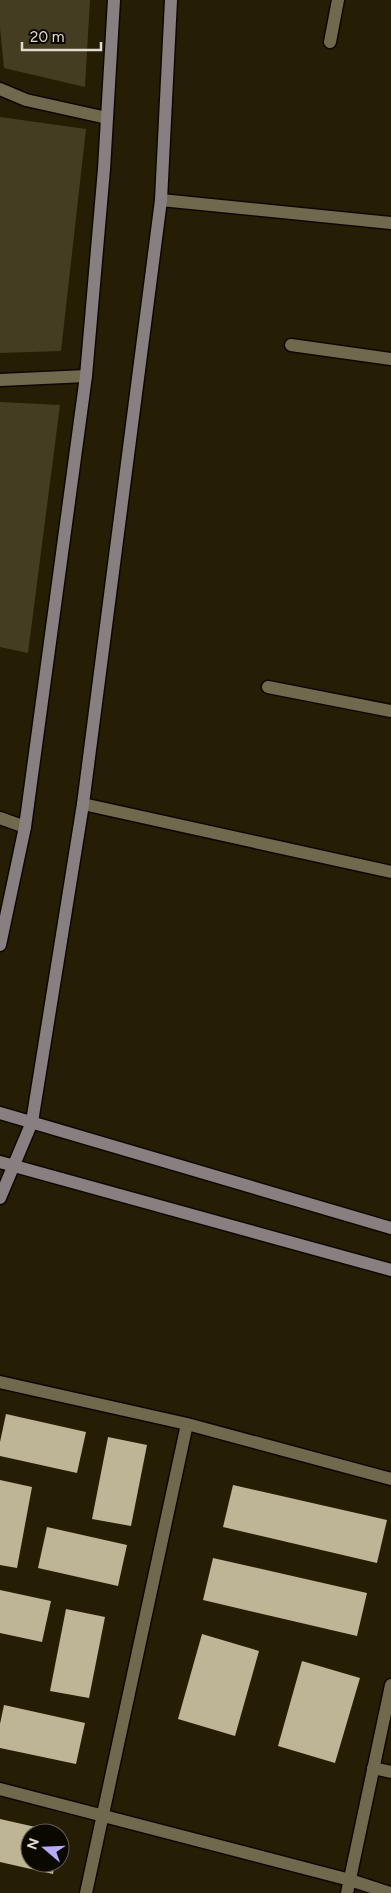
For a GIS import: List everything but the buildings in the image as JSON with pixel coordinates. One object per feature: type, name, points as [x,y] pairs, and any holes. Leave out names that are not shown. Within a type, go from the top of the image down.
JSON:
[{"type":"main road","points":[[0,945],[25,827],[86,376],[104,170],[114,0]]},
{"type":"main road","points":[[0,1198],[32,1122],[83,804],[161,200],[171,0]]},
{"type":"main road","points":[[0,1113],[391,1228]]},
{"type":"main road","points":[[0,1162],[391,1270]]},
{"type":"street","points":[[330,42],[338,0]]},
{"type":"street","points":[[0,89],[26,100],[107,118]]},
{"type":"street","points":[[161,200],[391,223]]},
{"type":"street","points":[[291,345],[391,359]]},
{"type":"street","points":[[0,380],[86,376]]},
{"type":"street","points":[[268,687],[391,711]]},
{"type":"street","points":[[83,804],[391,872]]},
{"type":"street","points":[[0,818],[25,827]]},
{"type":"street","points":[[0,1382],[187,1424],[391,1479]]},
{"type":"street","points":[[86,1893],[187,1424]]},
{"type":"street","points":[[348,1887],[391,1685]]},
{"type":"street","points":[[373,1768],[391,1772]]},
{"type":"street","points":[[0,1789],[102,1816],[348,1887],[390,1893]]},
{"type":"shaded area","points":[[0,0],[90,0],[85,87],[4,68],[0,28]]},
{"type":"shaded area","points":[[0,117],[86,129],[61,351],[0,353]]},
{"type":"shaded area","points":[[0,402],[60,405],[28,653],[0,647]]}]
